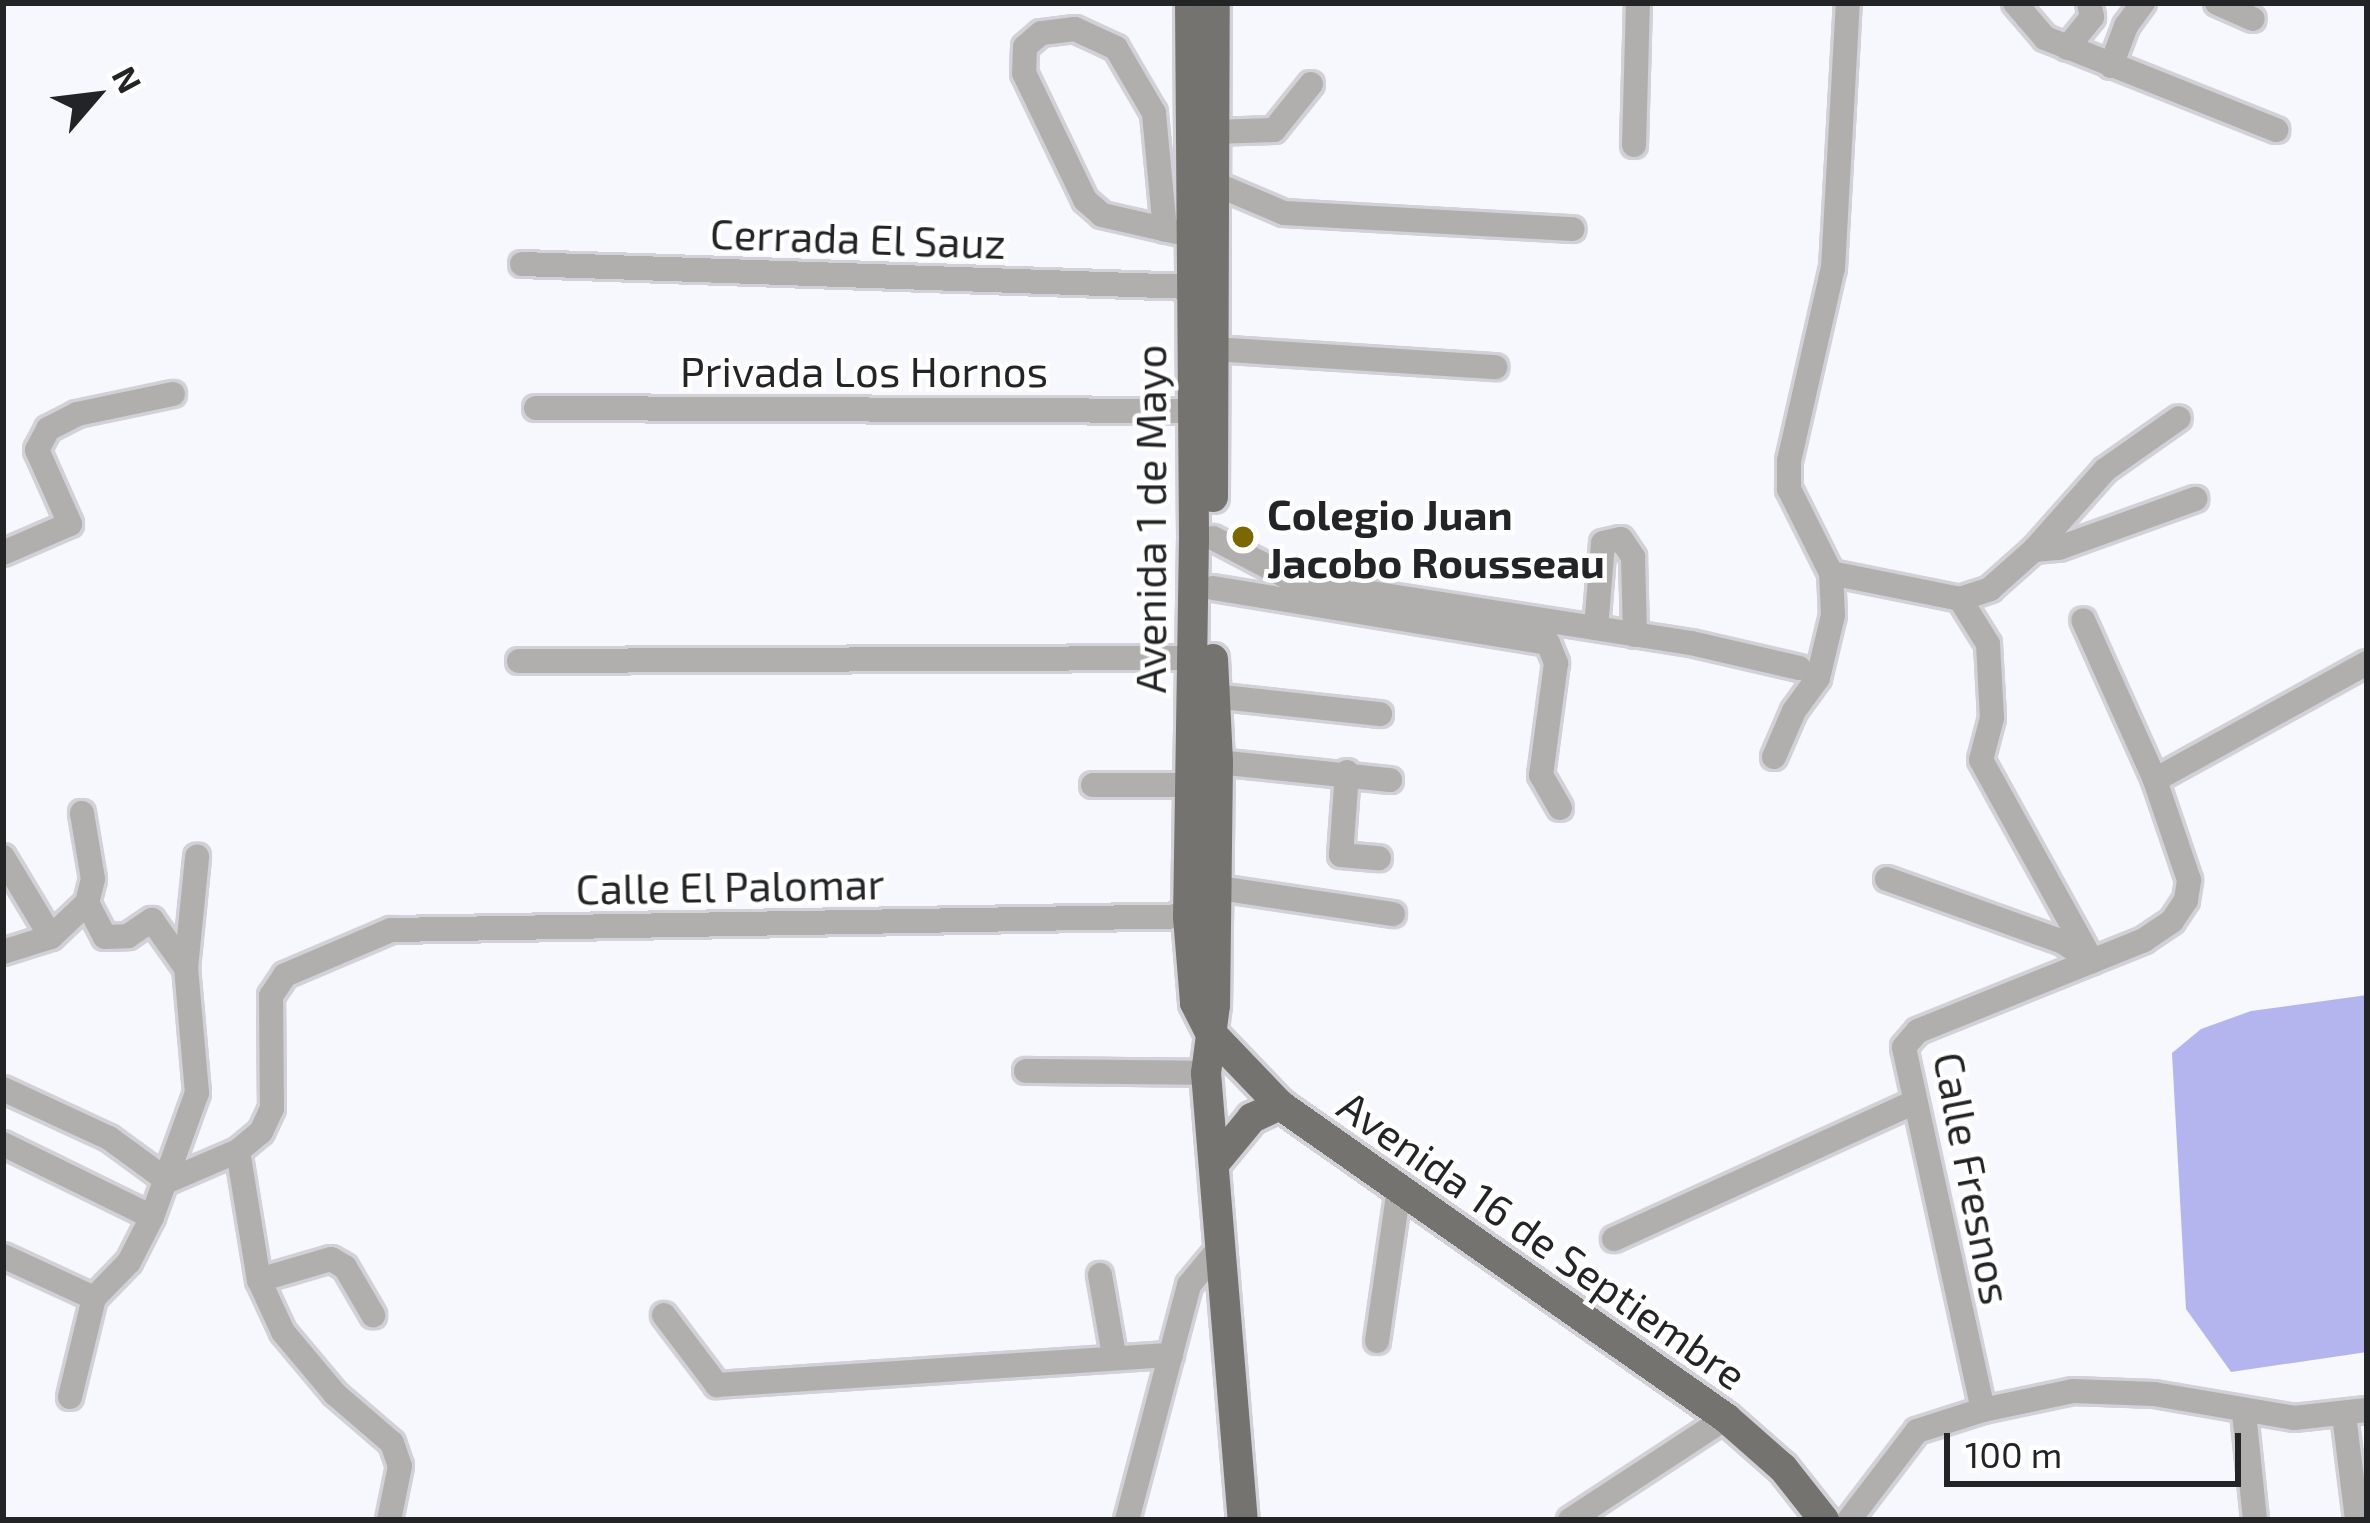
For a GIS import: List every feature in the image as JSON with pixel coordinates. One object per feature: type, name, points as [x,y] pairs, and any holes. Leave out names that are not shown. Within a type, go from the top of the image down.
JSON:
[{"type":"main road","name":"Avenida 1 de Mayo","points":[[1190,3],[1178,232],[1192,287],[1189,785],[1204,906]]},
{"type":"main road","name":"Avenida 1 de Mayo","points":[[1215,3],[1213,696],[1218,762],[1195,1003],[1210,1032],[1208,1108],[1243,1520]]},
{"type":"main road","name":"Avenida 16 de Septiembre","points":[[1210,1032],[1280,1105],[1726,1418],[1783,1468],[1823,1520]]},
{"type":"main road","points":[[1208,1108],[1232,1087],[1254,1081]]},
{"type":"main road","points":[[1214,1164],[1252,1118],[1280,1105]]},
{"type":"street","points":[[1634,145],[1638,3]]},
{"type":"street","points":[[1774,757],[1794,711],[1818,678],[1833,615],[1831,573],[1789,489],[1789,461],[1833,268],[1848,3]]},
{"type":"street","points":[[2015,3],[2044,38],[2276,130]]},
{"type":"street","points":[[2067,48],[2092,17],[2089,3]]},
{"type":"street","points":[[2111,66],[2126,26],[2143,3]]},
{"type":"street","points":[[2217,3],[2253,19]]},
{"type":"street","points":[[1076,29],[1116,48],[1154,113],[1178,232],[1102,215],[1085,200],[1024,73],[1024,47],[1041,33],[1076,29]]},
{"type":"street","points":[[1214,131],[1274,130],[1311,84]]},
{"type":"street","points":[[1213,183],[1284,213],[1573,229]]},
{"type":"street","name":"Cerrada El Sauz","points":[[522,264],[1192,287]]},
{"type":"street","points":[[1214,349],[1495,367]]},
{"type":"street","points":[[3,553],[70,524],[37,450],[48,430],[77,415],[173,394]]},
{"type":"street","name":"Privada Los Hornos","points":[[536,408],[1192,411]]},
{"type":"street","points":[[1831,573],[1960,598],[1990,589],[2034,550],[2105,470],[2179,418]]},
{"type":"street","points":[[2034,550],[2059,548],[2195,499]]},
{"type":"street","points":[[1213,538],[1295,581],[1635,634],[1799,668]]},
{"type":"street","points":[[1596,628],[1603,543],[1622,539],[1633,556],[1635,634]]},
{"type":"street","points":[[1213,588],[1548,643],[1556,663],[1541,775],[1560,808]]},
{"type":"street","points":[[1960,598],[1988,644],[1991,718],[1981,760],[2092,961]]},
{"type":"street","name":"Calle Fresnos","points":[[1983,1410],[1904,1047],[1909,1038],[2158,930],[2186,900],[2185,859],[2083,620]]},
{"type":"street","points":[[519,661],[1193,658]]},
{"type":"street","points":[[2155,780],[2367,663]]},
{"type":"street","points":[[1213,696],[1380,714]]},
{"type":"street","points":[[1218,762],[1390,780]]},
{"type":"street","points":[[1347,772],[1341,855],[1379,858]]},
{"type":"street","points":[[1093,785],[1189,785]]},
{"type":"street","points":[[3,952],[51,937],[87,903],[93,879],[82,813]]},
{"type":"street","points":[[3,857],[51,937]]},
{"type":"street","points":[[70,1397],[94,1298],[129,1262],[152,1217],[197,1093],[186,968],[197,857]]},
{"type":"street","points":[[1887,879],[2062,942],[2092,961]]},
{"type":"street","points":[[87,903],[105,937],[128,936],[152,920],[186,968]]},
{"type":"street","name":"Calle El Palomar","points":[[238,1151],[261,1132],[272,1108],[271,996],[285,975],[362,938],[391,930],[1204,906],[1393,914]]},
{"type":"street","points":[[1026,1071],[1206,1073]]},
{"type":"street","points":[[3,1089],[109,1138],[168,1181]]},
{"type":"street","points":[[1614,1238],[1915,1102]]},
{"type":"street","points":[[3,1144],[152,1217]]},
{"type":"street","points":[[168,1181],[238,1151],[259,1280],[296,1347],[334,1394],[392,1443],[400,1466],[388,1520]]},
{"type":"street","points":[[1377,1341],[1399,1188]]},
{"type":"street","points":[[1127,1520],[1189,1285],[1218,1250]]},
{"type":"street","points":[[3,1256],[94,1298]]},
{"type":"street","points":[[259,1280],[332,1259],[345,1267],[373,1315]]},
{"type":"street","points":[[1100,1275],[1114,1355]]},
{"type":"street","points":[[664,1315],[717,1385],[1114,1355],[1171,1355]]},
{"type":"street","points":[[1849,1520],[1917,1431],[1983,1410],[2073,1391],[2154,1394],[2244,1413],[2355,1412],[2357,1520]]},
{"type":"street","points":[[2244,1413],[2255,1520]]},
{"type":"street","points":[[1570,1520],[1726,1418]]},
{"type":"water","points":[[2367,995],[2367,1352],[2231,1372],[2186,1309],[2172,1053],[2201,1029],[2251,1011]]},
{"type":"place","name":"Colegio Juan Jacobo Rousseau","points":[[1243,537]]}]
